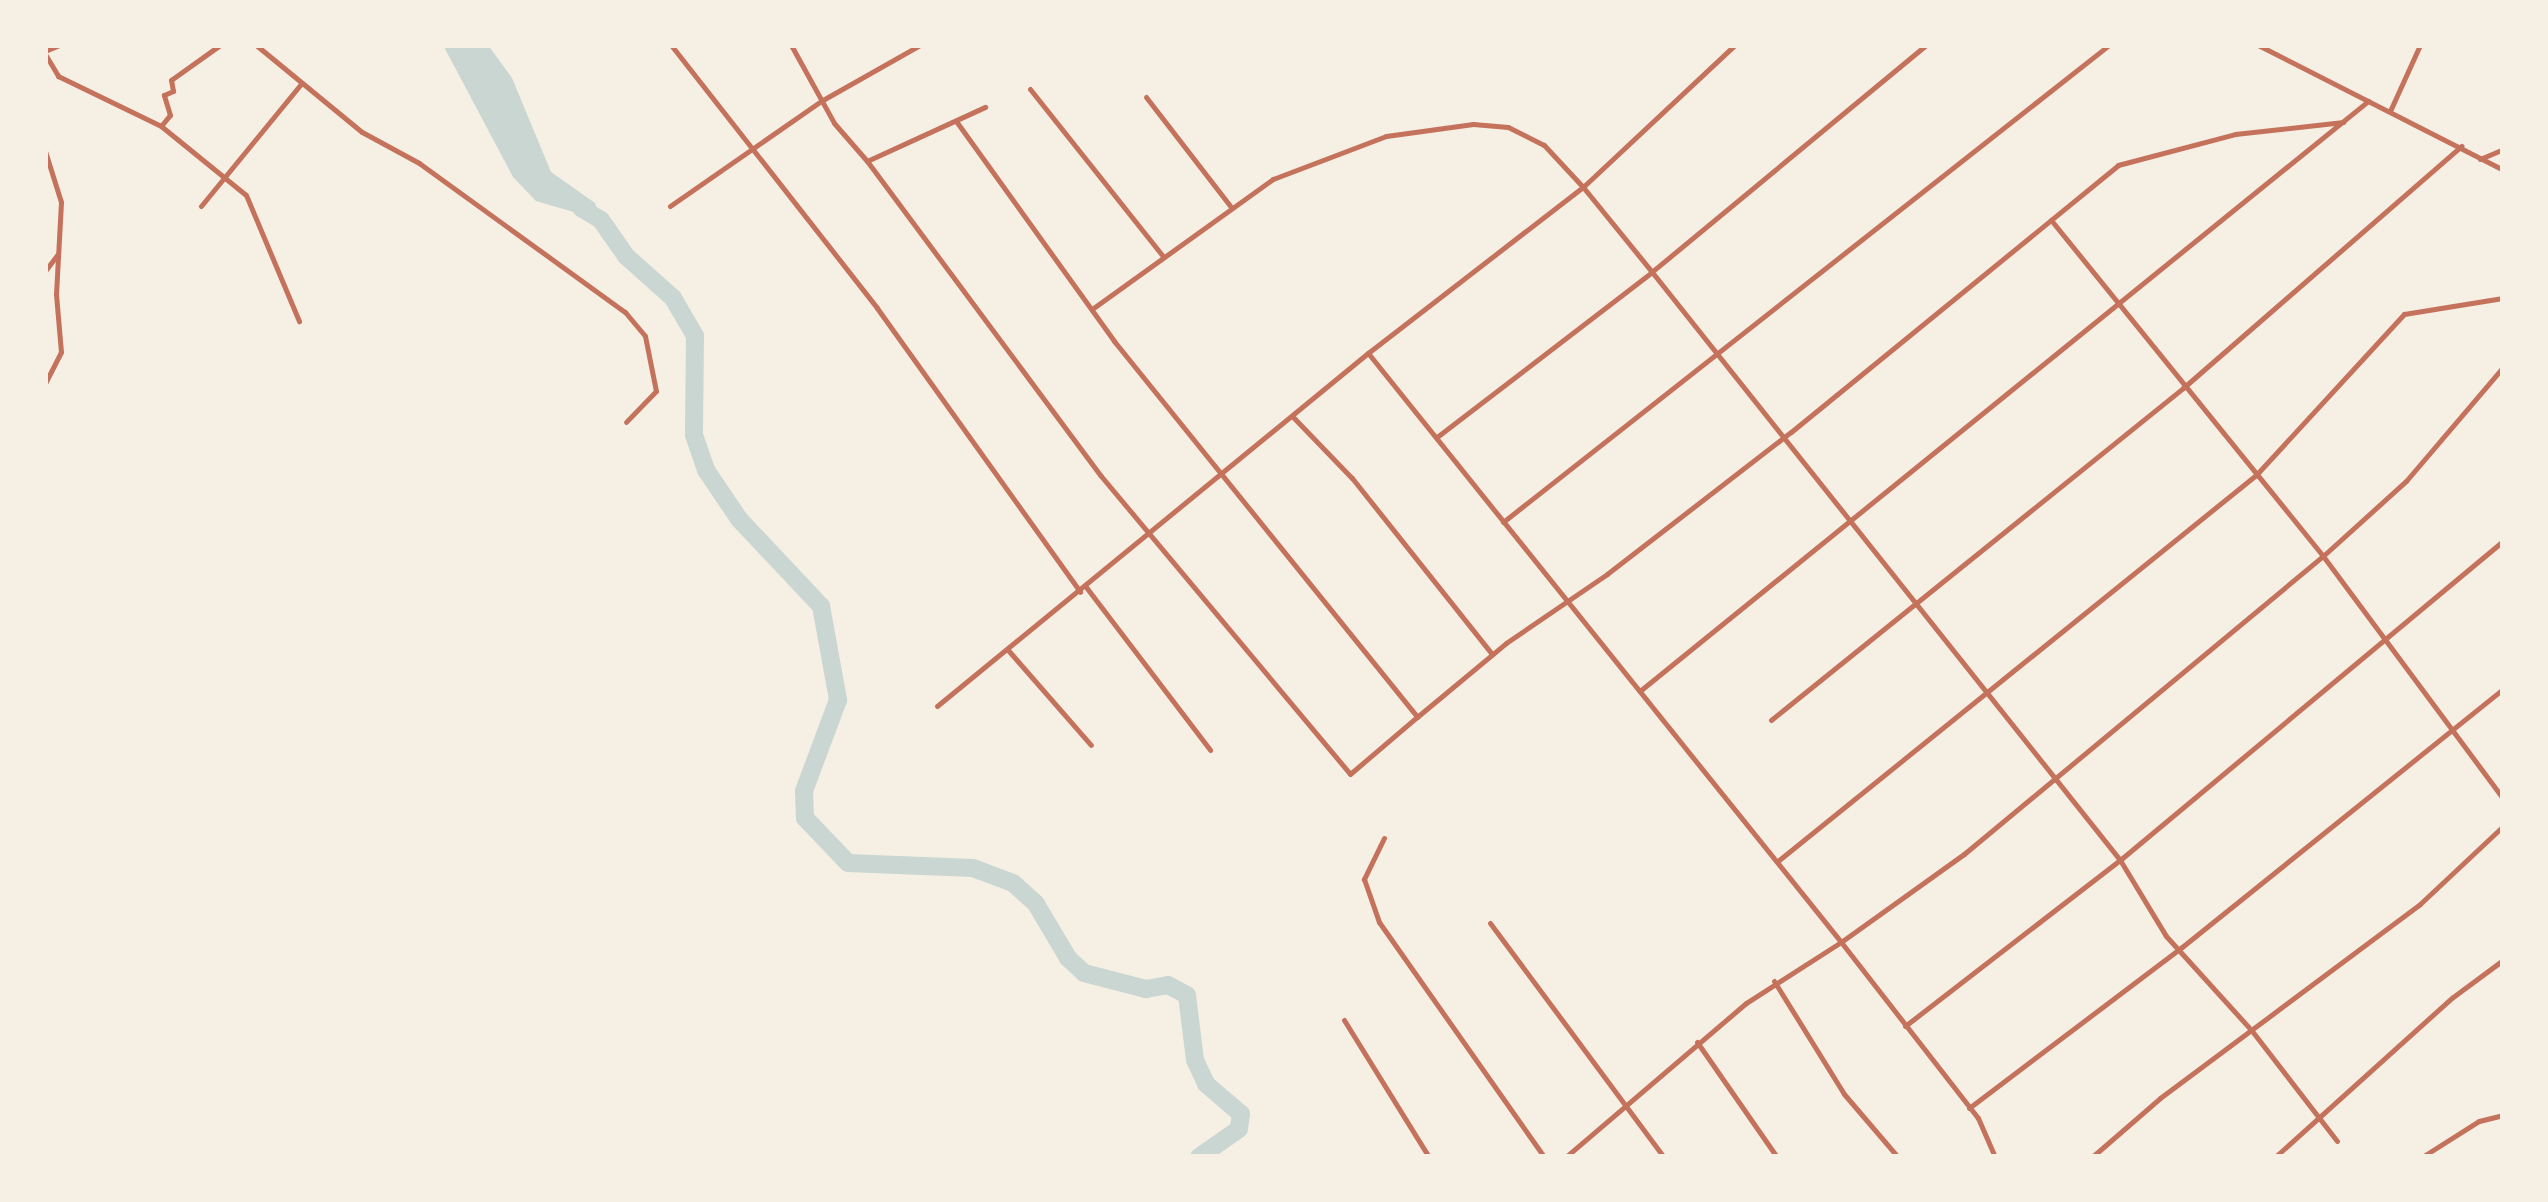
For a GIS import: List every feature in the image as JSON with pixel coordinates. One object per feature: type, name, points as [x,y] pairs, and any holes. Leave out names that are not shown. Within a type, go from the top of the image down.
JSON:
[{"type":"street","points":[[59,45],[45,52],[58,76],[161,126],[246,195],[299,321]]},
{"type":"street","points":[[161,126],[170,116],[164,95],[173,92],[171,80],[220,45]]},
{"type":"street","points":[[256,45],[301,84],[625,312],[646,336],[656,391],[626,422]]},
{"type":"street","points":[[671,45],[748,151],[877,308],[1083,590],[1210,750]]},
{"type":"street","points":[[791,45],[821,101],[1101,476],[1153,532],[1350,774],[1492,654],[1568,603],[1784,436],[2118,165],[2235,134],[2343,122]]},
{"type":"street","points":[[670,206],[821,101],[920,45]]},
{"type":"street","points":[[937,706],[1368,353],[1583,187],[1736,45]]},
{"type":"street","points":[[1436,438],[1652,272],[1926,45]]},
{"type":"street","points":[[1503,522],[2109,45]]},
{"type":"street","points":[[2258,45],[2503,170]]},
{"type":"street","points":[[2390,111],[2420,45]]},
{"type":"street","points":[[201,206],[301,84]]},
{"type":"street","points":[[1030,88],[1163,256]]},
{"type":"street","points":[[1146,97],[1231,207]]},
{"type":"street","points":[[1641,690],[2120,307],[2368,101]]},
{"type":"street","points":[[867,162],[895,143],[985,106]]},
{"type":"street","points":[[956,121],[1014,209],[1417,717]]},
{"type":"street","points":[[1092,309],[1231,207],[1290,169],[1386,136],[1474,124],[1508,127],[1544,145],[1718,350],[2120,860],[2166,936],[2182,948],[2337,1141]]},
{"type":"street","points":[[1770,720],[2184,388],[2461,146]]},
{"type":"street","points":[[2480,160],[2503,150]]},
{"type":"street","points":[[45,151],[61,202],[62,352],[45,384]]},
{"type":"street","points":[[2052,220],[2323,556],[2503,798]]},
{"type":"street","points":[[45,272],[60,252]]},
{"type":"street","points":[[1779,860],[2256,475],[2404,314],[2503,298]]},
{"type":"street","points":[[1368,353],[1779,860],[1969,1108],[1995,1157]]},
{"type":"street","points":[[1566,1157],[1630,1108],[1697,1042],[1964,854],[2052,775],[2323,556],[2406,481],[2503,368]]},
{"type":"street","points":[[1293,418],[1352,478],[1492,654]]},
{"type":"street","points":[[1904,1026],[2120,860],[2388,641],[2503,541]]},
{"type":"street","points":[[1008,650],[1090,746]]},
{"type":"street","points":[[1969,1108],[2182,948],[2503,688]]},
{"type":"street","points":[[2092,1157],[2160,1098],[2420,904],[2503,826]]},
{"type":"street","points":[[1384,838],[1364,874],[1378,922],[1544,1157]]},
{"type":"street","points":[[1490,922],[1664,1157]]},
{"type":"street","points":[[2275,1157],[2503,960]]},
{"type":"street","points":[[1775,984],[1844,1094],[1898,1157]]},
{"type":"street","points":[[1344,1020],[1429,1157]]},
{"type":"street","points":[[1697,1042],[1777,1157]]},
{"type":"street","points":[[2422,1157],[2479,1121],[2503,1114]]},
{"type":"shaded area","points":[[443,45],[488,45],[512,78],[551,172],[595,203],[601,220],[536,201],[513,177]]},
{"type":"waterway","points":[[581,208],[601,220],[626,256],[673,298],[695,336],[694,435],[706,470],[739,519],[821,606],[838,700],[804,791],[805,818],[848,863],[973,868],[1013,883],[1036,904],[1068,958],[1084,973],[1146,989],[1168,985],[1187,995],[1195,1060],[1206,1084],[1241,1114],[1239,1129],[1199,1157]]}]
